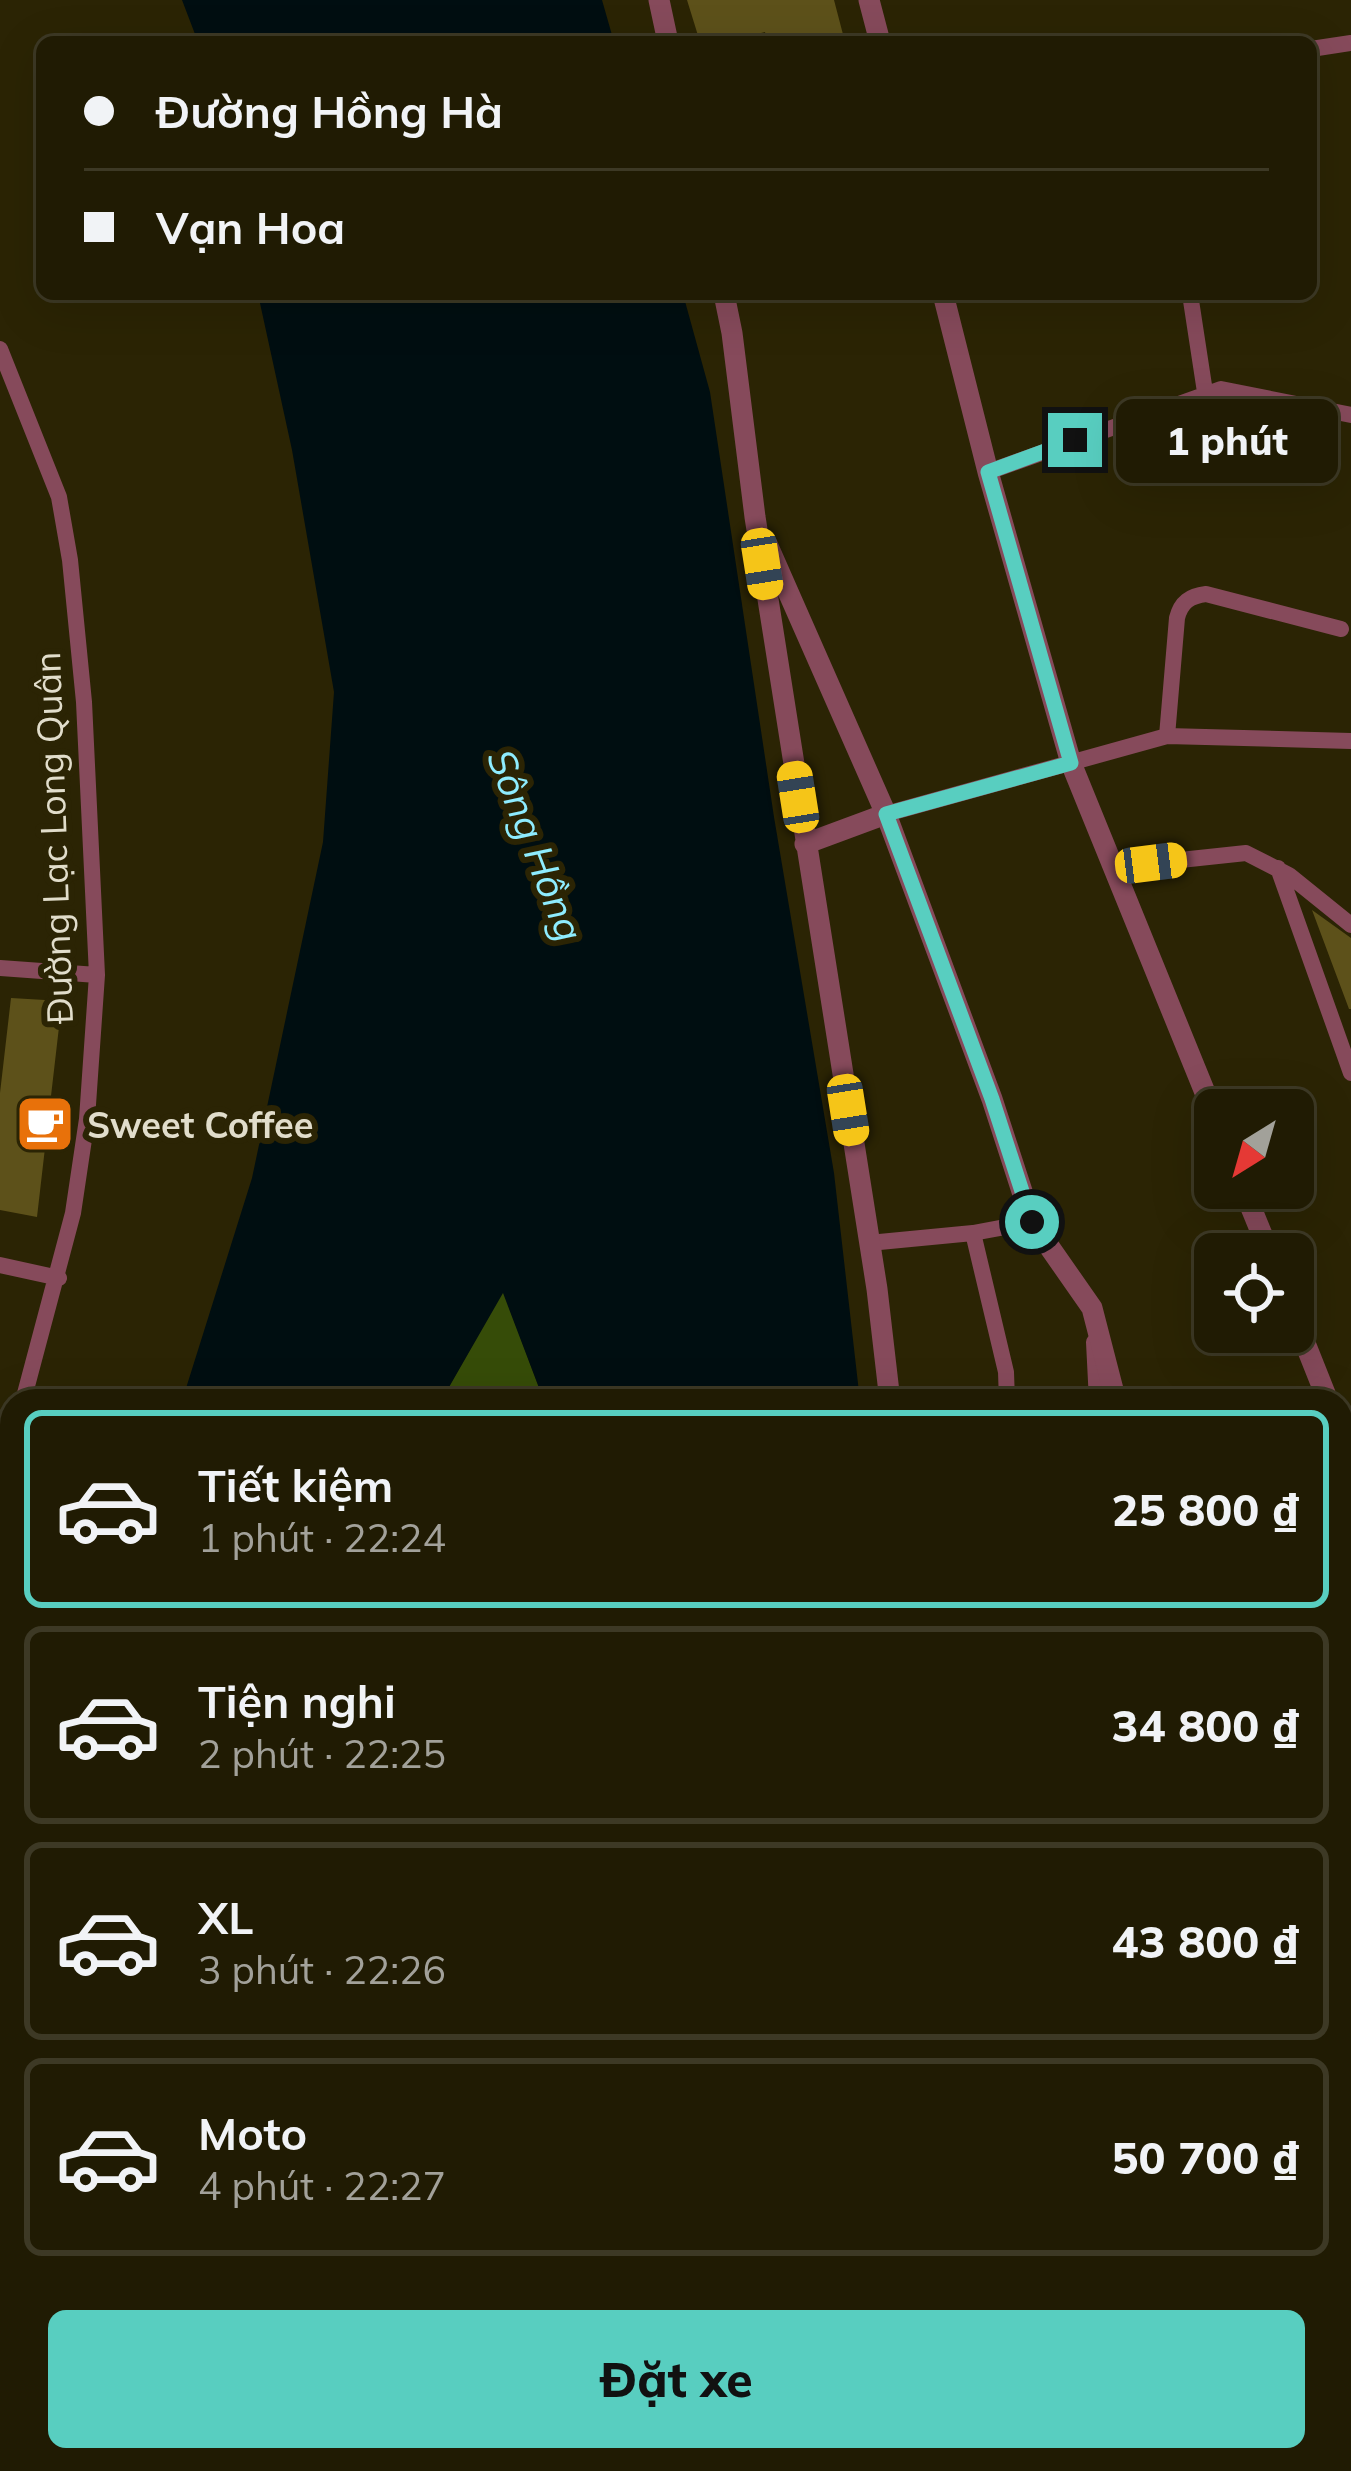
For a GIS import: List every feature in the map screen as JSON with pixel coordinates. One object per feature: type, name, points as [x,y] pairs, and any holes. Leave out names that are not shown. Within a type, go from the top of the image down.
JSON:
[{"type":"street","points":[[659,0],[667,36]]},
{"type":"street","points":[[869,0],[878,36]]},
{"type":"street","points":[[1317,49],[1351,43]]},
{"type":"street","points":[[725,300],[888,1389]]},
{"type":"street","points":[[945,300],[1071,763],[1204,1089]]},
{"type":"street","points":[[1191,300],[1205,392]]},
{"type":"street","name":"Đường Lạc Long Quân","points":[[0,349],[59,497],[70,560],[84,701],[97,974],[87,1119],[74,1213],[26,1389]]},
{"type":"street","points":[[988,472],[1205,392],[1239,390],[1351,415]]},
{"type":"street","points":[[755,517],[886,814],[992,1099],[1032,1222],[1092,1309],[1113,1389]]},
{"type":"street","points":[[1167,736],[1177,618],[1191,597],[1206,594],[1341,628]]},
{"type":"street","points":[[806,844],[886,814],[1167,736],[1351,741]]},
{"type":"street","points":[[1115,867],[1246,854],[1278,867],[1351,925]]},
{"type":"street","points":[[1278,867],[1351,1072]]},
{"type":"street","points":[[0,968],[97,974]]},
{"type":"street","points":[[869,1243],[1032,1222]]},
{"type":"street","points":[[973,1233],[1006,1389]]},
{"type":"street","points":[[0,1265],[58,1278]]},
{"type":"street","points":[[1092,1309],[1096,1389]]},
{"type":"street","points":[[1309,1353],[1323,1389]]},
{"type":"green space","points":[[503,1291],[540,1389],[448,1389]]},
{"type":"water","points":[[182,0],[602,0],[612,36],[196,36]]},
{"type":"water","name":"Sông Hồng","points":[[259,300],[685,300],[710,392],[834,1173],[859,1389],[539,1389],[503,1293],[448,1389],[186,1389],[252,1178],[323,842],[334,692],[292,450]]},
{"type":"building","points":[[687,0],[834,0],[843,36],[766,36],[765,32],[698,36]]},
{"type":"building","points":[[1312,910],[1351,938],[1351,1009],[1349,1009]]},
{"type":"building","points":[[11,998],[62,1001],[37,1217],[0,1210],[0,1093]]},
{"type":"place","name":"Sweet Coffee","points":[[45,1124]]},
{"type":"route","points":[[1032,1222],[992,1099],[886,814],[1071,763],[988,472],[1075,440]]}]
